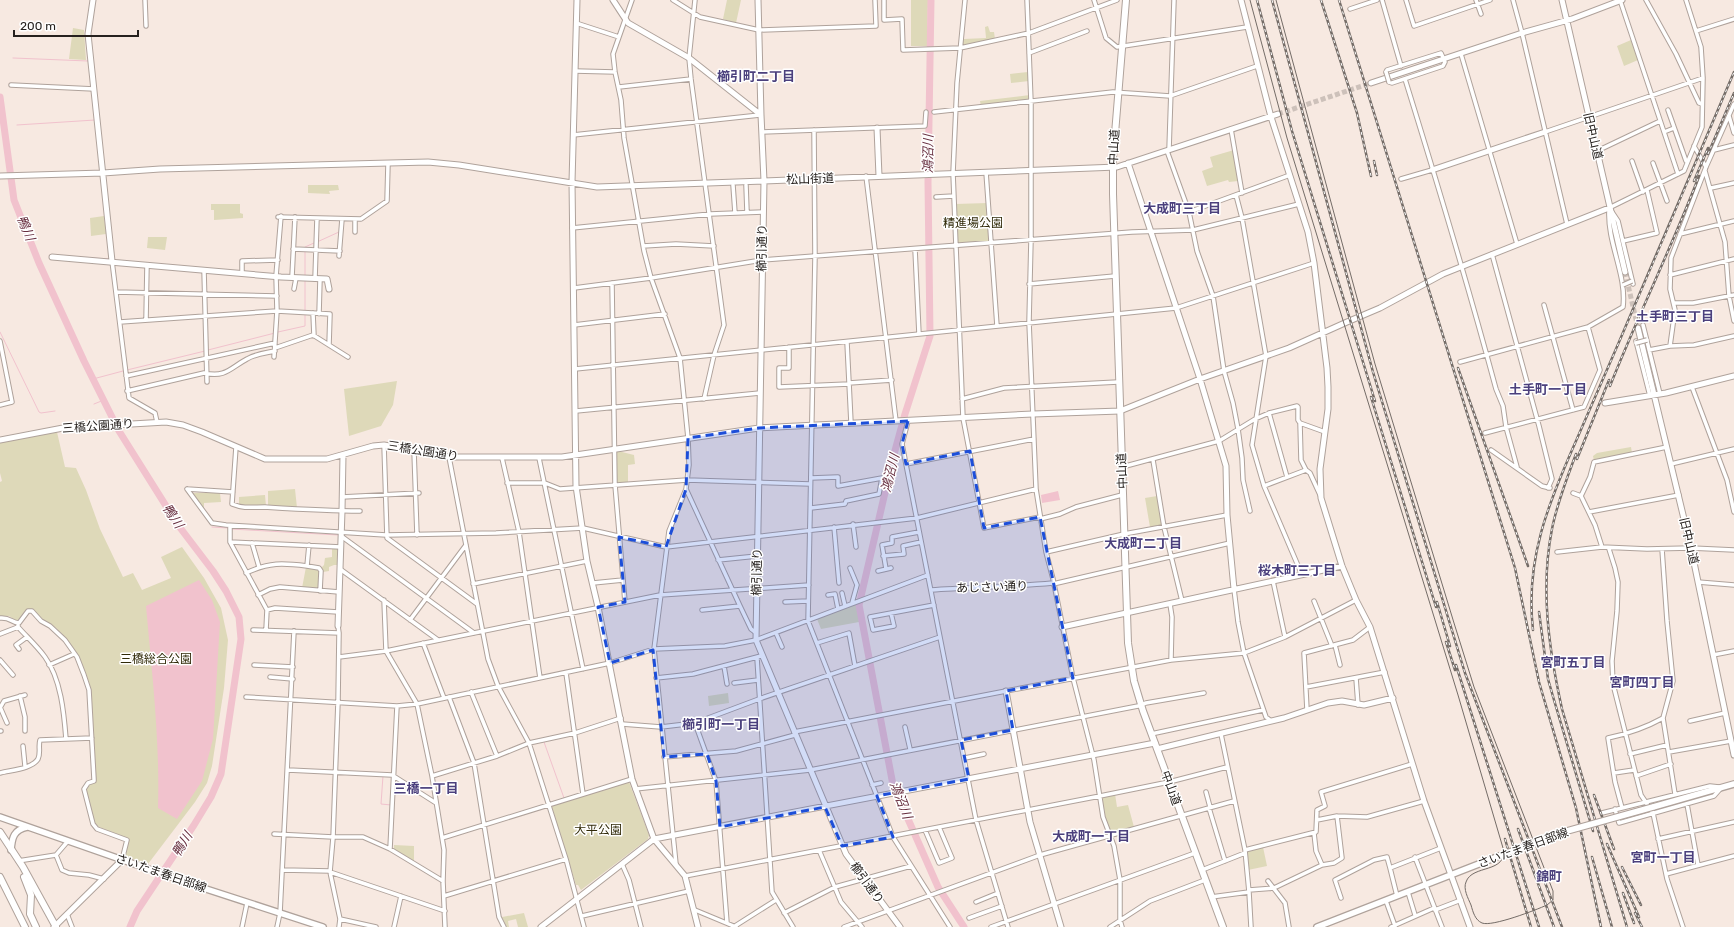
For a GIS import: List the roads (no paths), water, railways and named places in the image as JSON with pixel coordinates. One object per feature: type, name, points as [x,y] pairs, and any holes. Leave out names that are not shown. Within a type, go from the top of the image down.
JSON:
[{"type":"highway","name":"中山道","points":[[1126,0],[1113,167],[1124,567],[1126,614],[1131,668],[1151,734],[1223,927]]},
{"type":"highway","points":[[0,832],[55,927]]},
{"type":"highway","points":[[18,861],[31,894],[30,914],[36,927]]},
{"type":"highway","points":[[0,877],[25,927]]},
{"type":"main road","name":"さいたま春日部線","points":[[1317,927],[1567,831],[1734,784]]},
{"type":"main road","name":"さいたま春日部線","points":[[0,817],[174,878],[323,927]]},
{"type":"main road","points":[[11,850],[15,834],[21,828],[27,827]]},
{"type":"street","points":[[93,0],[88,32],[128,398],[155,413],[157,422]]},
{"type":"street","points":[[145,0],[146,26]]},
{"type":"street","points":[[577,0],[572,182],[576,486],[587,561],[610,663],[632,779],[654,839],[685,876],[698,927]]},
{"type":"street","points":[[613,0],[625,20],[631,25],[689,58],[761,115]]},
{"type":"street","points":[[632,0],[613,54],[615,72],[619,87],[632,185],[643,246],[651,278],[680,358],[688,438],[689,465],[686,489],[669,531],[654,649],[676,864]]},
{"type":"street","points":[[673,0],[700,17],[759,30],[876,26],[875,0]]},
{"type":"street","points":[[695,0],[689,58],[724,325],[714,355],[704,399]]},
{"type":"street","points":[[758,0],[764,181]]},
{"type":"street","points":[[884,0],[884,20],[902,19],[903,50],[960,48],[1029,33],[1118,0]]},
{"type":"street","points":[[965,0],[955,110],[953,173],[963,418],[984,528],[1055,516],[1076,507],[1122,495]]},
{"type":"street","points":[[1027,0],[1031,102],[1031,240],[1029,322],[1036,489],[1046,552],[1073,678],[1092,755],[1103,817],[1114,846],[1120,880],[1120,920],[1122,927]]},
{"type":"street","points":[[1094,0],[1106,38],[1117,47],[1172,40],[1247,27]]},
{"type":"street","points":[[1174,0],[1168,150],[1189,212],[1197,251],[1213,296],[1224,371],[1233,403],[1238,429],[1243,480],[1250,511]]},
{"type":"street","points":[[1241,0],[1271,116],[1308,232],[1314,263],[1328,387],[1325,432],[1320,469],[1321,498]]},
{"type":"street","points":[[1350,9],[1377,0]]},
{"type":"street","points":[[1382,0],[1402,66]]},
{"type":"street","points":[[1406,0],[1414,26],[1476,2],[1490,0]]},
{"type":"street","points":[[1513,0],[1567,224]]},
{"type":"street","name":"旧中山道","points":[[1562,0],[1625,272]]},
{"type":"street","points":[[1371,83],[1566,20],[1621,0],[1678,174]]},
{"type":"street","points":[[1646,0],[1676,54],[1699,103],[1702,104]]},
{"type":"street","points":[[1609,208],[1684,171],[1702,127],[1702,53],[1686,0]]},
{"type":"street","points":[[1476,2],[1481,14]]},
{"type":"street","points":[[1696,31],[1734,19]]},
{"type":"street","points":[[576,24],[619,38]]},
{"type":"street","points":[[1029,53],[1087,31]]},
{"type":"street","points":[[1441,53],[1445,62],[1443,66],[1392,83],[1389,82],[1386,72],[1387,70],[1402,66],[1441,53]]},
{"type":"street","points":[[1461,54],[1517,244]]},
{"type":"street","points":[[934,112],[1118,92],[1170,96],[1257,66]]},
{"type":"street","points":[[575,71],[615,72]]},
{"type":"street","points":[[1401,179],[1490,151],[1703,78]]},
{"type":"street","points":[[619,87],[691,79]]},
{"type":"street","points":[[1405,79],[1432,170],[1463,265],[1496,389],[1503,406],[1506,427],[1517,467]]},
{"type":"street","points":[[11,85],[94,89]]},
{"type":"street","points":[[1670,346],[1675,310],[1670,289],[1671,258],[1706,169],[1734,106]]},
{"type":"street","points":[[1668,110],[1686,161],[1688,161]]},
{"type":"street","points":[[762,132],[925,126],[926,112]]},
{"type":"street","name":"松山街道","points":[[0,176],[104,173],[160,169],[428,162],[459,165],[597,186],[1113,167],[1278,114]]},
{"type":"street","points":[[573,135],[761,115]]},
{"type":"street","points":[[1729,116],[1734,133]]},
{"type":"street","points":[[1597,151],[1660,121]]},
{"type":"street","points":[[877,128],[879,176]]},
{"type":"street","points":[[1664,132],[1674,128]]},
{"type":"street","points":[[1231,129],[1242,193]]},
{"type":"street","points":[[814,130],[815,257],[808,621],[893,836],[950,927]]},
{"type":"street","points":[[1714,150],[1734,145]]},
{"type":"street","points":[[1694,146],[1706,169],[1725,242],[1729,296],[1734,321]]},
{"type":"street","points":[[1623,241],[1658,233],[1645,191],[1632,161]]},
{"type":"street","points":[[1128,163],[1200,379],[1226,466],[1227,515],[1238,622],[1244,653],[1263,710],[1266,717],[1271,722]]},
{"type":"street","points":[[1653,163],[1668,201]]},
{"type":"street","points":[[274,357],[277,311],[276,276],[280,216],[361,219],[387,201],[388,164]]},
{"type":"street","points":[[986,172],[997,326]]},
{"type":"street","points":[[1189,212],[1290,175]]},
{"type":"street","points":[[866,176],[892,380],[902,421],[902,444],[976,820],[1008,927]]},
{"type":"street","name":"櫛引通り","points":[[764,181],[755,632],[759,657],[778,693],[846,854],[900,927]]},
{"type":"street","points":[[1711,188],[1734,183]]},
{"type":"street","points":[[733,185],[735,213]]},
{"type":"street","points":[[746,185],[747,212]]},
{"type":"street","points":[[1236,195],[1242,218],[1266,356],[1252,445],[1264,486],[1302,575]]},
{"type":"street","points":[[936,197],[954,196]]},
{"type":"street","points":[[574,288],[651,278],[717,266],[762,260],[1114,234],[1193,230],[1299,204]]},
{"type":"street","points":[[1609,208],[1618,221],[1633,282],[1623,285]]},
{"type":"street","points":[[1609,208],[1608,224],[1626,300]]},
{"type":"street","name":"三橋公園通り","points":[[0,440],[57,429],[157,422],[190,427],[265,459],[321,460],[384,444],[449,457],[539,458],[615,450],[759,428],[1120,411],[1200,379],[1289,348],[1380,308],[1428,281],[1463,265],[1609,208]]},
{"type":"street","points":[[572,228],[710,214],[763,212]]},
{"type":"street","points":[[294,217],[294,289]]},
{"type":"street","points":[[317,218],[316,249],[319,314]]},
{"type":"street","points":[[339,256],[342,219]]},
{"type":"street","points":[[355,219],[355,232]]},
{"type":"street","points":[[1680,234],[1734,221]]},
{"type":"street","points":[[643,246],[676,244],[714,246]]},
{"type":"street","points":[[293,249],[340,251]]},
{"type":"street","points":[[915,249],[919,334]]},
{"type":"street","points":[[1491,450],[1542,486],[1549,488],[1552,479],[1538,419],[1492,254]]},
{"type":"street","points":[[52,257],[327,279],[329,288]]},
{"type":"street","points":[[242,273],[242,261],[278,260]]},
{"type":"street","points":[[1670,275],[1734,260]]},
{"type":"street","points":[[575,369],[1176,308],[1314,263]]},
{"type":"street","points":[[146,320],[147,265]]},
{"type":"street","points":[[204,270],[205,358],[207,382]]},
{"type":"street","points":[[1029,284],[1115,276]]},
{"type":"street","points":[[612,283],[612,365],[615,485],[625,602]]},
{"type":"street","points":[[116,292],[277,296]]},
{"type":"street","points":[[1460,362],[1553,336],[1588,328],[1623,308],[1625,295]]},
{"type":"street","points":[[1674,303],[1693,303],[1734,295]]},
{"type":"street","points":[[1544,305],[1573,410]]},
{"type":"street","points":[[120,322],[277,311],[330,314],[329,345]]},
{"type":"street","points":[[313,313],[314,336]]},
{"type":"street","points":[[574,325],[665,314]]},
{"type":"street","points":[[1640,326],[1649,350],[1655,395]]},
{"type":"street","name":"旧中山道","points":[[1640,326],[1698,582],[1734,755]]},
{"type":"street","points":[[1485,433],[1584,407],[1600,370],[1588,328]]},
{"type":"street","points":[[127,391],[206,373],[213,375],[226,373],[248,358],[313,335],[348,357]]},
{"type":"street","points":[[1649,350],[1670,346],[1694,345],[1734,336]]},
{"type":"street","points":[[1646,340],[1636,342],[1655,395]]},
{"type":"street","points":[[0,341],[12,402],[0,405]]},
{"type":"street","points":[[126,376],[275,342]]},
{"type":"street","points":[[847,342],[851,423]]},
{"type":"street","points":[[789,348],[789,368],[779,368],[779,387],[849,384],[892,380]]},
{"type":"street","points":[[1605,403],[1655,395],[1734,376]]},
{"type":"street","points":[[962,399],[1004,388],[1118,382]]},
{"type":"street","points":[[1692,386],[1718,453],[1727,480],[1734,512]]},
{"type":"street","points":[[576,410],[614,408],[760,393]]},
{"type":"street","points":[[1122,467],[1153,460],[1219,441],[1255,419],[1269,413],[1298,407],[1302,460],[1306,470],[1310,473],[1321,498],[1342,566],[1356,600],[1370,627],[1424,801],[1470,927]]},
{"type":"street","points":[[1269,413],[1286,477]]},
{"type":"street","points":[[1300,423],[1325,432]]},
{"type":"street","points":[[906,464],[1034,440]]},
{"type":"street","points":[[384,444],[387,538],[477,604]]},
{"type":"street","points":[[236,447],[232,504],[242,508],[266,507],[306,511],[360,511]]},
{"type":"street","points":[[1581,496],[1590,476],[1594,462],[1668,447]]},
{"type":"street","points":[[1671,464],[1734,449]]},
{"type":"street","points":[[414,451],[417,493],[417,535]]},
{"type":"street","points":[[339,927],[340,919],[330,872],[336,772],[339,657],[338,612],[342,534],[343,455]]},
{"type":"street","points":[[449,457],[488,659],[498,686],[529,743],[566,859],[584,927]]},
{"type":"street","points":[[502,458],[519,532],[540,678]]},
{"type":"street","points":[[539,458],[583,669]]},
{"type":"street","points":[[1153,460],[1164,527],[1182,601]]},
{"type":"street","points":[[1310,473],[1320,469]]},
{"type":"street","points":[[1264,486],[1306,470]]},
{"type":"street","points":[[811,478],[838,478],[838,486],[882,478],[879,494],[846,501],[844,504],[811,508]]},
{"type":"street","points":[[507,483],[545,483],[560,489],[576,486],[687,480],[810,484]]},
{"type":"street","points":[[1314,482],[1320,484]]},
{"type":"street","points":[[233,492],[187,489],[212,523],[230,526],[386,536],[519,532],[583,528],[666,546],[916,518],[1036,489]]},
{"type":"street","points":[[686,489],[732,590],[751,629],[755,632]]},
{"type":"street","points":[[342,496],[417,493]]},
{"type":"street","points":[[1573,493],[1581,496],[1595,526],[1602,548]]},
{"type":"street","points":[[1589,512],[1678,495]]},
{"type":"street","points":[[1046,552],[1124,534],[1227,515]]},
{"type":"street","points":[[853,524],[856,547]]},
{"type":"street","points":[[230,526],[230,542],[267,610],[266,630]]},
{"type":"street","points":[[834,527],[839,583]]},
{"type":"street","points":[[886,569],[882,545],[892,543],[892,537],[919,532]]},
{"type":"street","points":[[342,534],[426,599],[474,633]]},
{"type":"street","points":[[230,542],[341,547]]},
{"type":"street","points":[[883,556],[904,554],[903,546],[921,542]]},
{"type":"street","points":[[252,543],[259,567]]},
{"type":"street","name":"あじさい通り","points":[[931,590],[992,586],[1008,588],[1053,583],[1230,543]]},
{"type":"street","points":[[307,566],[309,545]]},
{"type":"street","points":[[410,620],[466,545]]},
{"type":"street","points":[[1557,552],[1602,548],[1690,548],[1734,550]]},
{"type":"street","points":[[1609,548],[1618,582],[1612,661],[1613,684],[1634,770],[1644,802],[1653,813],[1666,874],[1683,927]]},
{"type":"street","points":[[1662,549],[1673,681],[1663,718],[1675,794]]},
{"type":"street","points":[[718,560],[757,556]]},
{"type":"street","points":[[474,584],[587,561]]},
{"type":"street","points":[[246,573],[259,567],[282,563],[318,568],[321,571],[320,591]]},
{"type":"street","points":[[1062,627],[1342,566]]},
{"type":"street","points":[[850,568],[857,585],[854,603]]},
{"type":"street","points":[[878,571],[891,568]]},
{"type":"street","points":[[340,569],[438,640]]},
{"type":"street","points":[[246,697],[397,706],[417,704],[610,663],[654,649],[725,646],[756,640],[928,575]]},
{"type":"street","points":[[593,583],[623,580]]},
{"type":"street","points":[[1273,581],[1285,638]]},
{"type":"street","points":[[1698,582],[1734,585]]},
{"type":"street","points":[[339,657],[386,651],[660,595],[809,585]]},
{"type":"street","points":[[258,595],[270,589],[280,587],[339,592]]},
{"type":"street","points":[[842,592],[844,606]]},
{"type":"street","points":[[828,595],[835,594],[838,609]]},
{"type":"street","points":[[384,600],[386,651],[417,704],[432,776],[444,850],[443,881],[446,927]]},
{"type":"street","points":[[664,757],[736,751],[795,734],[848,722],[953,702],[1006,690],[1171,660],[1244,653],[1285,638],[1356,600]]},
{"type":"street","points":[[785,602],[808,601]]},
{"type":"street","points":[[1314,601],[1340,665]]},
{"type":"street","points":[[1170,604],[1172,617],[1171,660]]},
{"type":"street","points":[[891,613],[894,626],[872,630],[870,617],[891,613],[934,605]]},
{"type":"street","points":[[702,610],[740,606]]},
{"type":"street","points":[[267,610],[275,608],[338,612]]},
{"type":"street","points":[[0,634],[18,625],[28,611],[32,612],[65,640],[74,654],[89,690],[94,781],[88,784],[84,789],[93,824],[97,829],[127,840],[122,860],[55,927]]},
{"type":"street","points":[[0,618],[9,618],[18,625],[46,658],[50,665],[60,696],[66,740]]},
{"type":"street","points":[[1307,710],[1304,653],[1353,640],[1370,627]]},
{"type":"street","points":[[252,630],[339,633]]},
{"type":"street","points":[[277,927],[280,912],[293,679],[294,631]]},
{"type":"street","points":[[776,633],[782,647]]},
{"type":"street","points":[[817,643],[849,633],[855,666]]},
{"type":"street","points":[[19,649],[16,645],[27,637]]},
{"type":"street","points":[[622,724],[661,727],[695,723],[759,699],[940,637]]},
{"type":"street","points":[[423,643],[444,698]]},
{"type":"street","points":[[1713,655],[1734,652]]},
{"type":"street","points":[[50,665],[74,654]]},
{"type":"street","points":[[656,678],[693,674],[759,657],[759,699],[772,892],[793,927]]},
{"type":"street","points":[[0,660],[13,675]]},
{"type":"street","points":[[254,665],[293,667]]},
{"type":"street","points":[[724,666],[727,684]]},
{"type":"street","points":[[1306,687],[1385,672]]},
{"type":"street","points":[[566,673],[583,794]]},
{"type":"street","points":[[270,678],[293,679]]},
{"type":"street","points":[[1356,678],[1358,705]]},
{"type":"street","points":[[734,683],[758,680]]},
{"type":"street","points":[[1006,690],[1027,809],[1061,927]]},
{"type":"street","points":[[471,692],[497,756]]},
{"type":"street","points":[[635,789],[810,770],[910,749],[1204,693]]},
{"type":"street","points":[[7,723],[0,708],[4,701],[26,695]]},
{"type":"street","points":[[20,696],[25,717],[25,731]]},
{"type":"street","points":[[449,697],[474,764],[493,881],[500,916],[504,927]]},
{"type":"street","points":[[541,927],[654,839],[1020,768],[1221,734],[1271,722],[1334,702],[1342,701],[1358,705],[1393,698]]},
{"type":"street","points":[[390,849],[395,777],[397,706]]},
{"type":"street","points":[[1151,734],[1263,710]]},
{"type":"street","points":[[1690,721],[1725,713]]},
{"type":"street","points":[[432,776],[474,764],[529,743],[575,733],[621,718]]},
{"type":"street","points":[[1622,808],[1614,782],[1614,773],[1608,738],[1625,735],[1663,718]]},
{"type":"street","points":[[695,723],[716,781],[727,923]]},
{"type":"street","points":[[905,727],[910,749]]},
{"type":"street","points":[[1221,734],[1245,852],[1251,927]]},
{"type":"street","points":[[0,773],[32,764],[38,759],[40,740],[92,738]]},
{"type":"street","points":[[1669,752],[1731,741]]},
{"type":"street","points":[[1630,754],[1668,745]]},
{"type":"street","points":[[23,746],[25,766]]},
{"type":"street","points":[[965,758],[984,754]]},
{"type":"street","points":[[1322,865],[1316,851],[1314,833],[1316,832],[1318,820],[1317,810],[1325,806],[1320,792],[1412,764]]},
{"type":"street","points":[[1636,776],[1671,764]]},
{"type":"street","points":[[685,876],[1100,796],[1169,782],[1227,767]]},
{"type":"street","points":[[288,770],[392,775],[436,804]]},
{"type":"street","points":[[1614,773],[1634,770]]},
{"type":"street","points":[[442,838],[632,779]]},
{"type":"street","points":[[872,785],[881,783]]},
{"type":"street","points":[[1602,813],[1710,786],[1722,787]]},
{"type":"street","points":[[1615,809],[1619,823],[1714,796],[1722,787]]},
{"type":"street","points":[[1206,792],[1225,861]]},
{"type":"street","points":[[844,927],[1040,855],[1234,800]]},
{"type":"street","points":[[1318,820],[1337,816],[1367,817],[1424,801]]},
{"type":"street","points":[[1686,804],[1698,865]]},
{"type":"street","points":[[1212,897],[1274,888],[1322,865],[1334,863],[1342,858],[1337,816]]},
{"type":"street","points":[[1658,839],[1734,822]]},
{"type":"street","points":[[925,830],[939,863],[952,858],[939,827]]},
{"type":"street","points":[[1202,870],[1245,852],[1314,833]]},
{"type":"street","points":[[274,834],[363,837],[390,849],[443,881]]},
{"type":"street","points":[[18,861],[56,855],[68,841]]},
{"type":"street","points":[[1390,868],[1441,848]]},
{"type":"street","points":[[819,850],[841,902],[862,927]]},
{"type":"street","points":[[991,927],[1196,852]]},
{"type":"street","points":[[56,855],[62,870],[69,873],[89,875],[104,879]]},
{"type":"street","points":[[1666,874],[1734,856]]},
{"type":"street","points":[[1415,857],[1442,927]]},
{"type":"street","points":[[1341,898],[1334,880],[1374,860],[1387,858],[1397,896]]},
{"type":"street","points":[[444,896],[566,859]]},
{"type":"street","points":[[622,864],[636,903],[641,927]]},
{"type":"street","points":[[784,913],[834,887],[911,866]]},
{"type":"street","points":[[282,870],[330,872],[445,911]]},
{"type":"street","points":[[1110,927],[1150,901],[1205,880]]},
{"type":"street","points":[[1268,881],[1285,903],[1288,927]]},
{"type":"street","points":[[582,916],[689,891]]},
{"type":"street","points":[[1408,892],[1415,915]]},
{"type":"street","points":[[976,902],[998,893]]},
{"type":"street","points":[[394,927],[401,896]]},
{"type":"street","points":[[694,910],[735,927],[776,900]]},
{"type":"street","points":[[1386,901],[1394,926],[1415,915],[1461,900]]},
{"type":"street","points":[[242,927],[247,902]]},
{"type":"street","points":[[970,918],[1002,906]]},
{"type":"street","points":[[67,914],[72,927]]},
{"type":"street","points":[[340,919],[376,927]]},
{"type":"waterway","name":"鴻沼川","points":[[931,0],[928,182],[930,336],[905,414],[893,458],[859,605],[893,785],[938,887],[964,927]]},
{"type":"waterway","points":[[13,58],[88,61]]},
{"type":"waterway","name":"鴨川","points":[[0,97],[14,200],[39,263],[84,361],[119,431],[178,525],[213,571],[226,591],[239,617],[241,639],[221,774],[211,797],[137,911],[130,927]]},
{"type":"waterway","points":[[17,125],[95,120]]},
{"type":"waterway","points":[[317,242],[339,232]]},
{"type":"waterway","points":[[305,247],[314,243]]},
{"type":"waterway","points":[[305,250],[305,275]]},
{"type":"waterway","points":[[92,258],[109,259]]},
{"type":"waterway","points":[[305,280],[305,311]]},
{"type":"waterway","points":[[278,332],[305,326],[305,314]]},
{"type":"waterway","points":[[0,332],[39,412],[55,411]]},
{"type":"waterway","points":[[208,350],[275,333]]},
{"type":"waterway","points":[[127,370],[205,351]]},
{"type":"waterway","points":[[93,379],[123,371]]},
{"type":"waterway","points":[[94,404],[104,400]]},
{"type":"waterway","points":[[212,527],[228,528]]},
{"type":"waterway","points":[[231,529],[338,535]]},
{"type":"waterway","points":[[544,742],[564,798]]},
{"type":"waterway","points":[[383,776],[381,804],[391,805]]},
{"type":"tunnel","points":[[1278,114],[1371,83]]},
{"type":"tunnel","points":[[1625,272],[1638,328]]},
{"type":"tram line","points":[[1250,0],[1287,138],[1458,695],[1503,848],[1503,856],[1500,862],[1470,876],[1465,885],[1466,894],[1478,920],[1487,924],[1495,923],[1547,905],[1553,900],[1553,891],[1474,687],[1454,623],[1375,364],[1276,0]]},
{"type":"railway","points":[[1257,0],[1292,131],[1375,401]]},
{"type":"railway","points":[[1272,0],[1373,372],[1465,673],[1562,927]]},
{"type":"railway","points":[[1321,0],[1357,113],[1371,176]]},
{"type":"railway","points":[[1339,0],[1515,568],[1539,682],[1576,808],[1601,927]]},
{"type":"railway","points":[[1533,630],[1531,604],[1532,580],[1541,533],[1556,487],[1734,72]]},
{"type":"railway","points":[[1708,154],[1734,93]]},
{"type":"railway","points":[[1694,181],[1708,148]]},
{"type":"railway","points":[[1374,161],[1377,175]]},
{"type":"railway","points":[[1610,386],[1678,229],[1699,176]]},
{"type":"railway","points":[[1458,368],[1528,566]]},
{"type":"railway","points":[[1577,459],[1609,380]]},
{"type":"railway","points":[[1371,397],[1436,607]]},
{"type":"railway","points":[[1576,454],[1562,491],[1552,529],[1548,552],[1546,597],[1550,642],[1562,709],[1627,927]]},
{"type":"railway","points":[[1437,602],[1450,646]]},
{"type":"railway","points":[[1539,612],[1548,679],[1593,831]]},
{"type":"railway","points":[[1446,642],[1455,670]]},
{"type":"railway","points":[[1456,665],[1539,927]]},
{"type":"railway","points":[[1594,795],[1614,849]]},
{"type":"railway","points":[[1518,829],[1554,927]]},
{"type":"railway","points":[[1505,839],[1531,927]]},
{"type":"railway","points":[[1607,844],[1639,917]]},
{"type":"railway","points":[[1592,857],[1612,927]]},
{"type":"railway","points":[[1622,867],[1641,905]]},
{"type":"railway","points":[[1623,893],[1634,923]]},
{"type":"railway","points":[[1635,913],[1642,927]]},
{"type":"district","name":"櫛引町二丁目","points":[[756,76]]},
{"type":"district","name":"大成町三丁目","points":[[1182,208]]},
{"type":"district","name":"土手町三丁目","points":[[1675,316]]},
{"type":"district","name":"土手町一丁目","points":[[1548,389]]},
{"type":"district","name":"大成町二丁目","points":[[1143,543]]},
{"type":"district","name":"桜木町三丁目","points":[[1297,570]]},
{"type":"district","name":"宮町五丁目","points":[[1573,662]]},
{"type":"district","name":"宮町四丁目","points":[[1642,682]]},
{"type":"district","name":"櫛引町一丁目","points":[[721,724]]},
{"type":"district","name":"三橋一丁目","points":[[426,788]]},
{"type":"district","name":"大成町一丁目","points":[[1091,836]]},
{"type":"district","name":"宮町一丁目","points":[[1663,857]]},
{"type":"district","name":"錦町","points":[[1549,876]]},
{"type":"park label","name":"精進場公園","points":[[973,223]]},
{"type":"park label","name":"三橋総合公園","points":[[156,659]]},
{"type":"park label","name":"大平公園","points":[[598,830]]}]
